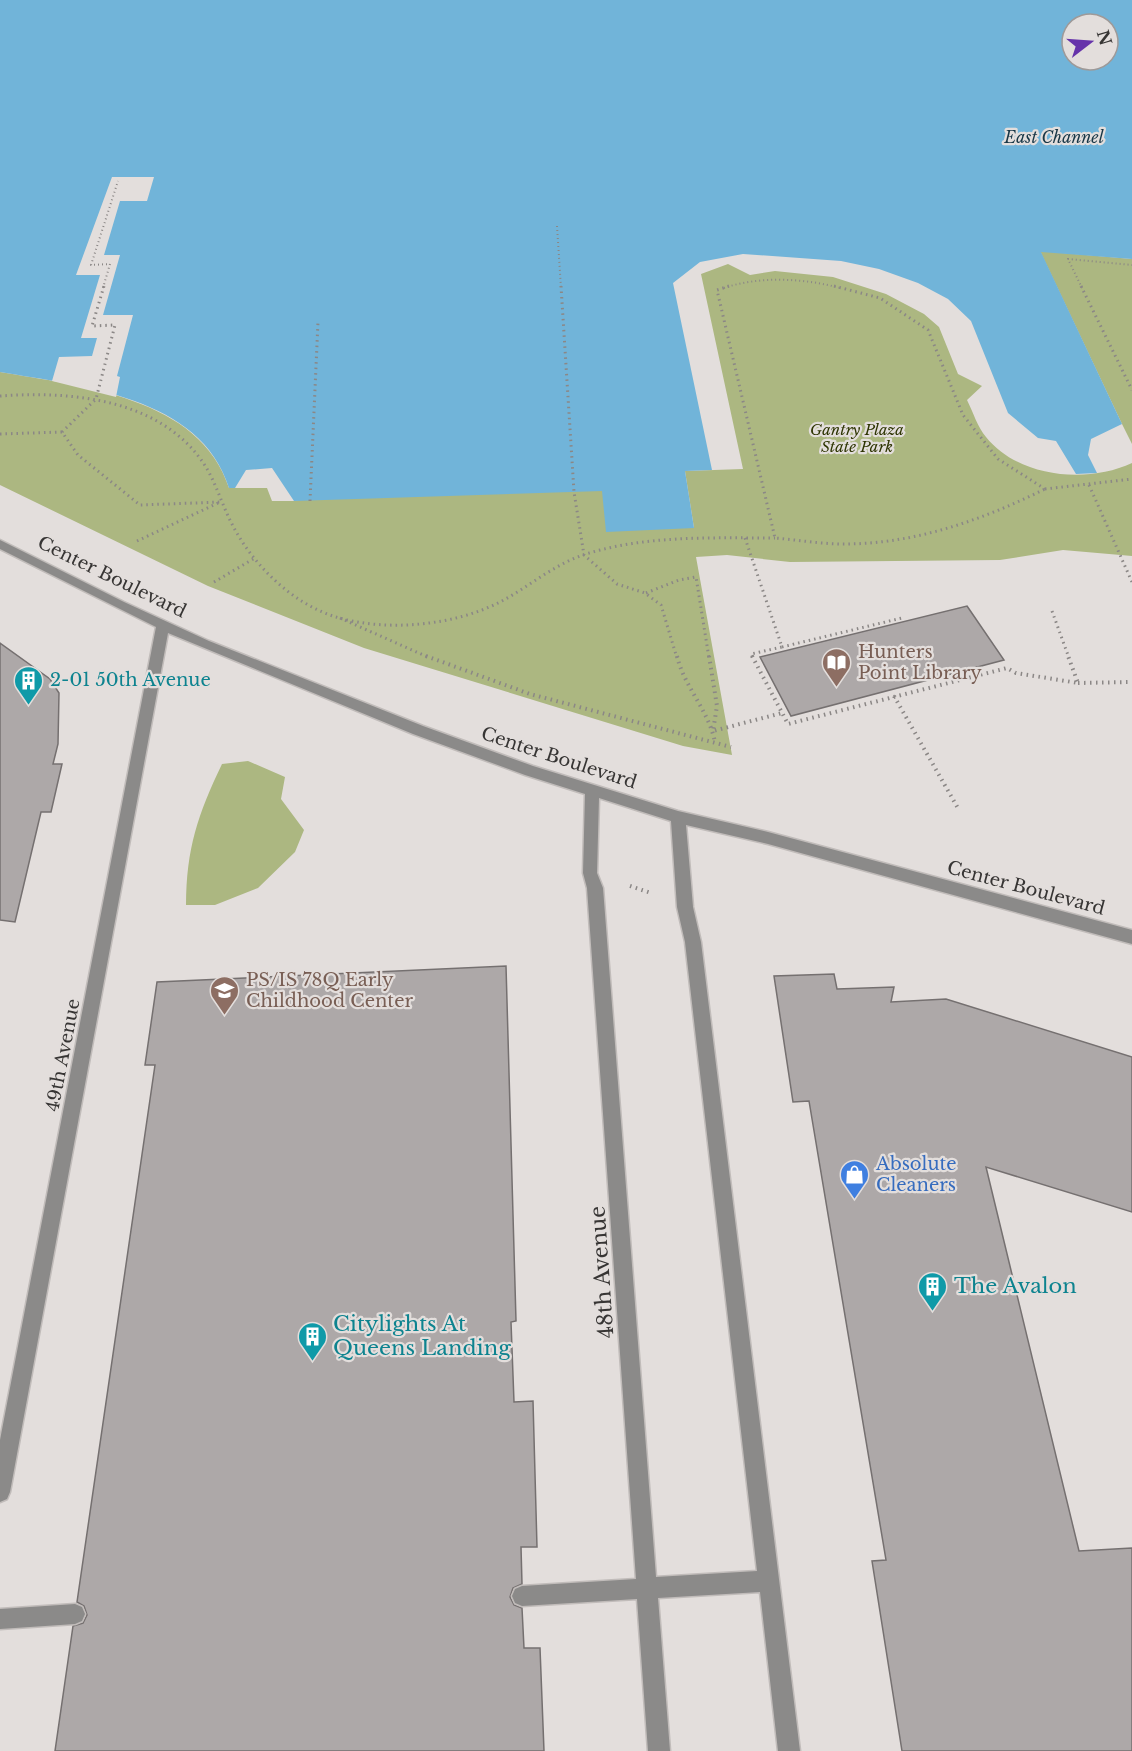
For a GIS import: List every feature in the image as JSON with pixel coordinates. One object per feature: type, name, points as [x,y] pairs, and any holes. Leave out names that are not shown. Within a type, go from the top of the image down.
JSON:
[{"type":"street","name":"Center Boulevard","points":[[0,544],[204,644],[418,730],[592,791],[678,817],[779,841],[1132,937]]},
{"type":"street","name":"49th Avenue","points":[[0,1492],[163,625]]},
{"type":"street","name":"48th Avenue","points":[[592,791],[590,873],[595,888],[659,1751]]},
{"type":"street","points":[[678,817],[684,907],[695,954],[789,1751]]},
{"type":"street","points":[[522,1596],[769,1581]]},
{"type":"street","points":[[0,1619],[75,1614]]},
{"type":"path","points":[[0,434],[62,432],[96,399],[115,325],[92,326],[110,264],[91,265],[118,180]]},
{"type":"path","points":[[557,226],[574,492],[584,555],[617,584],[645,593],[661,606],[667,618],[680,670],[713,731]]},
{"type":"path","points":[[1132,265],[1068,259],[1132,390]]},
{"type":"path","points":[[775,538],[717,290],[741,282],[814,281],[880,298],[928,330],[963,415],[998,459],[1045,489]]},
{"type":"path","points":[[310,501],[318,322]]},
{"type":"path","points":[[0,396],[49,395],[96,399],[155,421],[184,440],[202,460],[233,526],[255,558],[302,601],[423,655],[530,694],[730,747]]},
{"type":"path","points":[[62,432],[83,462],[123,487],[140,505],[222,502]]},
{"type":"path","points":[[337,617],[410,623],[456,619],[500,603],[543,574],[584,555],[628,543],[775,538],[844,544],[936,532],[1002,510],[1045,489],[1132,479]]},
{"type":"path","points":[[1089,485],[1132,582]]},
{"type":"path","points":[[137,541],[222,502]]},
{"type":"path","points":[[745,538],[782,647]]},
{"type":"path","points":[[214,582],[255,558]]},
{"type":"path","points":[[645,593],[679,580],[696,577],[717,706],[713,731],[715,743]]},
{"type":"path","points":[[1052,611],[1078,683]]},
{"type":"path","points":[[902,618],[751,654],[788,724],[1007,668],[1016,674],[1078,683],[1129,682]]},
{"type":"path","points":[[894,696],[959,810]]},
{"type":"path","points":[[713,731],[782,713]]},
{"type":"path","points":[[628,886],[655,894]]},
{"type":"green space","points":[[1040,251],[1132,259],[1132,444],[1122,424]]},
{"type":"green space","name":"Gantry Plaza State Park","points":[[728,264],[750,275],[775,271],[833,277],[886,294],[924,314],[939,327],[958,374],[982,386],[967,400],[983,433],[1000,451],[1016,461],[1035,469],[1075,475],[1114,470],[1132,463],[1132,556],[1063,550],[1000,560],[790,562],[727,555],[696,557],[732,755],[683,746],[364,648],[208,586],[0,485],[0,372],[100,391],[134,401],[165,415],[192,433],[214,457],[229,488],[267,488],[272,501],[294,501],[546,450],[694,528],[685,471],[743,469],[701,274]]},
{"type":"green space","points":[[248,761],[285,777],[281,799],[304,830],[295,852],[258,888],[215,905],[186,905],[191,849],[200,816],[214,782],[222,764]]},
{"type":"water","name":"East Channel","points":[[0,0],[1132,0],[1132,259],[1041,252],[1122,424],[1091,439],[1088,455],[1097,473],[1076,474],[1056,441],[1038,438],[1008,413],[971,321],[948,299],[918,283],[879,269],[841,261],[743,254],[700,262],[673,283],[712,470],[685,471],[694,528],[606,532],[602,491],[294,501],[272,468],[246,470],[235,488],[229,488],[214,457],[193,433],[165,415],[134,401],[66,383],[0,372]]},
{"type":"pier","points":[[112,177],[154,177],[147,201],[120,201],[104,255],[120,255],[103,315],[133,315],[117,376],[120,377],[116,397],[52,381],[59,357],[92,356],[97,338],[81,338],[100,275],[76,275]]},
{"type":"building","name":"Hunters Point Library","points":[[967,606],[1004,660],[791,716],[760,657]]},
{"type":"building","points":[[0,643],[50,679],[59,693],[58,744],[53,764],[62,764],[51,812],[41,812],[15,922],[0,920]]},
{"type":"building","name":"Citylights At Queens Landing","points":[[506,966],[516,1321],[511,1322],[514,1402],[533,1401],[537,1547],[521,1547],[522,1584],[513,1588],[510,1597],[514,1605],[522,1608],[524,1648],[540,1648],[544,1751],[55,1751],[73,1626],[83,1623],[87,1615],[84,1606],[77,1602],[155,1065],[145,1065],[157,982]]},
{"type":"building","name":"The Avalon","points":[[834,974],[837,989],[894,987],[891,1002],[946,999],[1132,1057],[1132,1212],[986,1167],[1079,1551],[1132,1548],[1132,1751],[902,1751],[872,1561],[886,1560],[809,1101],[793,1102],[774,976]]},
{"type":"place","name":"Hunters Point Library","points":[[837,688]]},
{"type":"place","name":"2-01 50th Avenue","points":[[29,706]]},
{"type":"place","name":"PS/IS 78Q Early Childhood Center","points":[[225,1016]]},
{"type":"place","name":"Absolute Cleaners","points":[[855,1200]]},
{"type":"place","name":"The Avalon","points":[[933,1312]]},
{"type":"place","name":"Citylights At Queens Landing","points":[[312,1362]]}]
